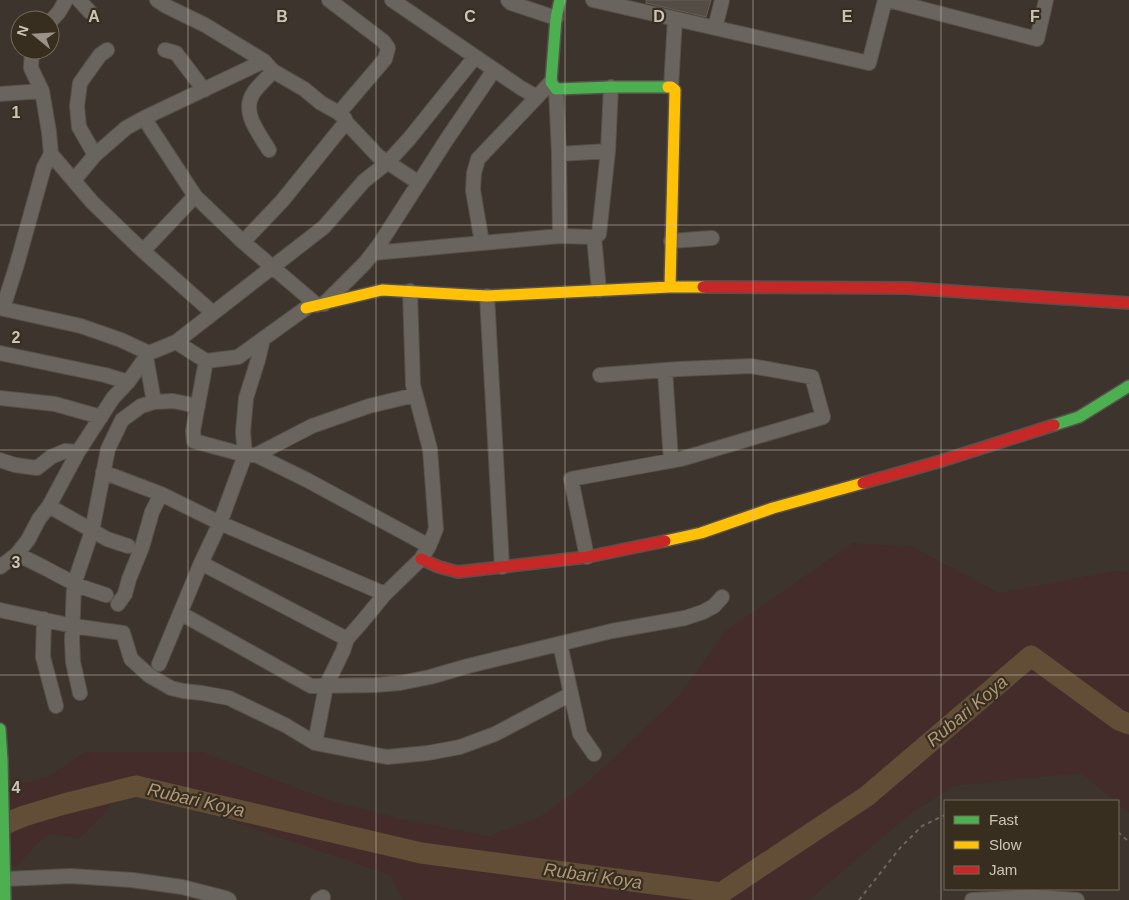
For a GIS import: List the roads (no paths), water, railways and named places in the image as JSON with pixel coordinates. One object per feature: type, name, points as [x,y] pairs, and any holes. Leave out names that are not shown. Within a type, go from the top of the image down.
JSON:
[{"type":"street","points":[[79,0],[90,12]]},
{"type":"street","points":[[157,0],[205,25],[304,89],[342,118],[378,156],[419,183]]},
{"type":"street","points":[[243,242],[282,201],[384,59],[388,48],[383,40],[329,0]]},
{"type":"street","points":[[392,0],[536,97]]},
{"type":"street","points":[[508,0],[511,3],[556,18]]},
{"type":"street","points":[[560,0],[556,18],[554,86],[559,154],[560,236]]},
{"type":"street","points":[[593,0],[632,4],[675,18],[869,63],[886,0],[1037,39],[1046,0]]},
{"type":"street","points":[[716,28],[722,0]]},
{"type":"street","points":[[671,87],[675,18]]},
{"type":"street","points":[[95,155],[79,127],[77,106],[80,83],[100,55],[107,50]]},
{"type":"street","points":[[165,50],[176,54],[204,90]]},
{"type":"street","points":[[0,567],[17,554],[28,540],[78,452],[113,398],[128,382],[147,355],[176,342],[324,227],[364,181],[388,162],[409,139],[475,57]]},
{"type":"street","points":[[31,60],[31,68],[42,91],[51,154],[44,167],[17,264],[2,308],[81,326],[121,340],[147,355]]},
{"type":"street","points":[[74,180],[95,155],[126,128],[204,90],[268,66]]},
{"type":"street","points":[[268,66],[248,105],[250,117],[269,150]]},
{"type":"street","points":[[176,342],[206,361],[238,358],[263,339],[315,306],[373,253],[494,70]]},
{"type":"street","points":[[482,242],[473,190],[474,173],[478,159],[536,97],[554,86],[671,87],[675,90],[670,287]]},
{"type":"street","points":[[373,253],[560,236],[594,237],[599,234],[608,151],[611,87]]},
{"type":"street","points":[[0,94],[42,91]]},
{"type":"street","points":[[144,118],[195,196],[315,306]]},
{"type":"street","points":[[559,154],[608,151]]},
{"type":"street","points":[[51,154],[92,202],[143,251],[213,313]]},
{"type":"street","points":[[143,251],[195,196]]},
{"type":"street","points":[[594,237],[600,290]]},
{"type":"street","points":[[671,241],[712,238]]},
{"type":"street","points":[[315,306],[382,290],[487,296],[670,287],[907,288],[1129,303]]},
{"type":"street","points":[[315,743],[326,686],[347,639],[385,594],[421,559],[436,529],[430,449],[413,385],[410,291]]},
{"type":"street","points":[[487,296],[502,567]]},
{"type":"street","points":[[159,664],[201,563],[250,455],[243,432],[246,398],[263,339]]},
{"type":"street","points":[[0,353],[104,374],[128,382]]},
{"type":"street","points":[[147,355],[154,402]]},
{"type":"street","points":[[206,361],[193,431],[194,441],[250,455],[307,480],[429,546]]},
{"type":"street","points":[[587,557],[571,479],[681,459],[823,417],[812,377],[751,366],[600,375]]},
{"type":"street","points":[[665,370],[671,461]]},
{"type":"street","points":[[421,559],[439,567],[458,572],[587,557],[701,533],[773,508],[1079,418],[1129,386]]},
{"type":"street","points":[[250,455],[312,426],[369,406],[415,395]]},
{"type":"street","points":[[0,398],[55,404],[101,417]]},
{"type":"street","points":[[80,693],[73,662],[74,584],[92,531],[108,449],[122,420],[141,406],[154,402],[173,401],[198,406]]},
{"type":"street","points":[[0,460],[15,465],[37,468],[51,457],[65,451],[78,452]]},
{"type":"street","points":[[103,472],[161,494],[220,523],[385,594]]},
{"type":"street","points":[[118,604],[124,594],[142,548],[152,512],[161,494]]},
{"type":"street","points":[[49,506],[107,539],[128,546]]},
{"type":"street","points":[[17,554],[74,584],[106,595]]},
{"type":"street","points":[[201,563],[347,639]]},
{"type":"street","points":[[180,613],[311,686],[400,684],[612,631],[685,618],[714,606],[722,598]]},
{"type":"street","points":[[0,610],[72,626],[123,632],[131,659],[150,676],[171,688],[229,698],[285,725],[315,743],[387,757],[436,752],[460,747],[495,734],[571,694]]},
{"type":"street","points":[[44,619],[43,657],[56,706]]},
{"type":"street","points":[[560,644],[580,734],[594,754]]},
{"type":"street","points":[[0,729],[6,900]]},
{"type":"street","points":[[6,876],[72,876],[132,880],[182,887],[193,895],[229,900]]},
{"type":"street","points":[[978,900],[1033,897],[1077,900]]},
{"type":"waterway","name":"Rubari Koya","points":[[0,826],[24,816],[64,804],[136,786],[421,853],[721,893],[867,796],[1031,656],[1119,720],[1129,724]]}]
